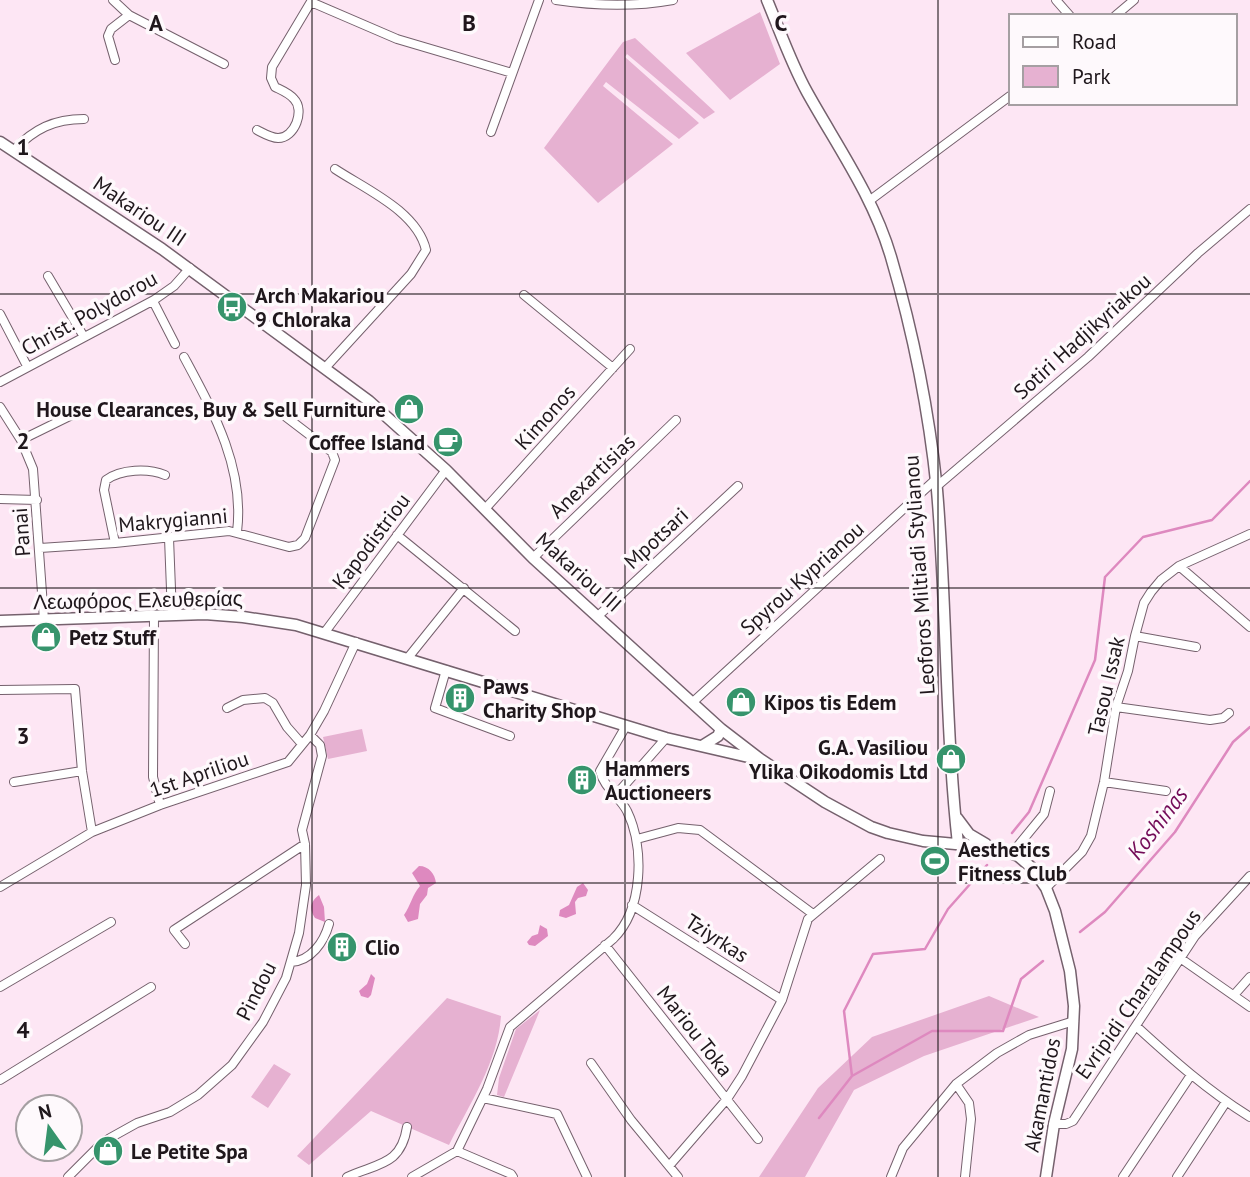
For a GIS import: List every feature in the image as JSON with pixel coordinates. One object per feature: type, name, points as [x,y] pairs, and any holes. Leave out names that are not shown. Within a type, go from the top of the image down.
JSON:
[{"type":"main road","name":"Leoforos Miltiadi Stylianou","points":[[769,0],[805,87],[869,201],[890,255],[909,329],[936,484],[949,758],[958,844]]},
{"type":"main road","name":"Makariou III","points":[[0,142],[190,268],[369,401],[446,470],[533,558],[721,729],[760,759],[856,820],[888,834],[929,841],[989,846],[1012,853],[1032,868],[1055,911],[1070,971],[1074,1021]]},
{"type":"main road","name":"Λεωφόρος Ελευθερίας","points":[[0,621],[172,615],[243,617],[296,625],[666,738],[760,759]]},
{"type":"main road","points":[[702,746],[718,736],[721,729]]},
{"type":"main road","points":[[929,841],[946,834],[954,813]]},
{"type":"main road","points":[[954,813],[963,828],[989,846]]},
{"type":"main road","name":"Akamantidos","points":[[1046,1177],[1054,1124],[1072,1049],[1074,1021]]},
{"type":"street","points":[[113,0],[122,4],[129,15],[223,64]]},
{"type":"street","points":[[491,132],[539,0]]},
{"type":"street","points":[[556,0],[603,5],[650,4],[673,0]]},
{"type":"street","points":[[1056,0],[1068,14]]},
{"type":"street","points":[[1117,14],[1134,0]]},
{"type":"street","points":[[257,130],[280,138],[289,135],[295,124],[298,105],[292,96],[275,87],[271,73],[272,66],[312,1],[397,39],[512,74]]},
{"type":"street","points":[[115,60],[108,33],[129,15]]},
{"type":"street","points":[[869,201],[1009,97]]},
{"type":"street","points":[[14,150],[25,138],[52,122],[84,119]]},
{"type":"street","points":[[325,368],[411,274],[426,250],[420,234],[387,200],[366,190],[335,169]]},
{"type":"street","name":"Sotiri Hadjikyriakou","points":[[936,484],[1088,357],[1198,253],[1250,209]]},
{"type":"street","name":"Christ. Polydorou","points":[[0,382],[153,301],[174,286],[190,268]]},
{"type":"street","points":[[48,276],[84,337]]},
{"type":"street","points":[[524,295],[613,368]]},
{"type":"street","points":[[153,301],[175,344]]},
{"type":"street","points":[[0,314],[27,366]]},
{"type":"street","name":"Kimonos","points":[[485,509],[631,349]]},
{"type":"street","points":[[184,357],[223,436],[237,494],[237,531]]},
{"type":"street","name":"Panai","points":[[0,407],[21,440],[33,469],[44,620]]},
{"type":"street","name":"Makrygianni","points":[[40,548],[237,531],[289,547],[298,545],[304,538],[335,465],[332,452],[273,407]]},
{"type":"street","points":[[21,440],[78,412]]},
{"type":"street","name":"Anexartisias","points":[[533,558],[676,421]]},
{"type":"street","name":"Kapodistriou","points":[[325,632],[446,470]]},
{"type":"street","points":[[115,543],[104,490],[106,480],[115,475],[139,471],[165,475]]},
{"type":"street","name":"Spyrou Kyprianou","points":[[693,702],[936,484]]},
{"type":"street","name":"Mpotsari","points":[[598,616],[738,486]]},
{"type":"street","points":[[0,499],[37,500]]},
{"type":"street","name":"Tasou Issak","points":[[1045,888],[1086,846],[1104,782],[1116,707],[1128,671],[1144,603],[1161,580],[1179,566],[1250,534]]},
{"type":"street","points":[[397,535],[515,631]]},
{"type":"street","points":[[169,538],[172,615]]},
{"type":"street","points":[[1179,566],[1250,627]]},
{"type":"street","points":[[407,659],[464,588]]},
{"type":"street","points":[[154,615],[153,777],[160,806]]},
{"type":"street","points":[[1135,636],[1196,647]]},
{"type":"street","name":"1st Apriliou","points":[[0,887],[92,832],[281,765],[292,757],[310,735],[333,695],[356,642]]},
{"type":"street","points":[[446,670],[435,708],[510,736]]},
{"type":"street","points":[[0,690],[75,689],[82,771],[92,832]]},
{"type":"street","points":[[227,708],[243,700],[265,698],[273,703],[287,727],[302,744]]},
{"type":"street","points":[[1116,707],[1210,720],[1223,718],[1229,713]]},
{"type":"street","points":[[412,1177],[457,1151],[483,1098],[510,1027],[623,929],[632,905],[639,858],[636,839],[625,808],[602,780],[600,771],[626,726]]},
{"type":"street","name":"Pindou","points":[[68,1177],[110,1138],[137,1123],[178,1108],[222,1075],[263,1022],[275,1001],[291,962],[304,909],[306,885],[303,830],[322,756],[320,745],[310,735]]},
{"type":"street","points":[[615,796],[666,738]]},
{"type":"street","points":[[14,782],[82,771]]},
{"type":"street","points":[[1104,782],[1166,791]]},
{"type":"street","points":[[1012,853],[1044,814],[1050,791]]},
{"type":"street","points":[[636,839],[678,828],[700,831],[813,914]]},
{"type":"street","points":[[185,944],[174,930],[305,844]]},
{"type":"street","points":[[669,1166],[727,1099],[742,1076],[782,1000],[804,926],[813,914],[880,859]]},
{"type":"street","name":"Evripidi Charalampous","points":[[1054,1124],[1073,1121],[1195,936],[1250,876]]},
{"type":"street","name":"Tziyrkas","points":[[632,905],[782,1000]]},
{"type":"street","points":[[0,987],[111,922]]},
{"type":"street","points":[[291,962],[299,962],[314,950],[330,924]]},
{"type":"street","name":"Mariou Toka","points":[[605,945],[758,1139]]},
{"type":"street","points":[[1180,958],[1250,1007]]},
{"type":"street","points":[[1234,995],[1250,977]]},
{"type":"street","points":[[0,1080],[151,987]]},
{"type":"street","points":[[891,1177],[903,1149],[956,1084],[997,1053],[1029,1035],[1074,1021]]},
{"type":"street","points":[[1136,1026],[1191,1075],[1250,1117]]},
{"type":"street","points":[[591,1063],[631,1119],[678,1177]]},
{"type":"street","points":[[1123,1177],[1191,1075]]},
{"type":"street","points":[[956,1084],[969,1103],[970,1111],[965,1177]]},
{"type":"street","points":[[483,1098],[556,1114],[586,1177]]},
{"type":"street","points":[[1177,1177],[1226,1102]]},
{"type":"street","points":[[347,1177],[395,1157],[405,1138],[407,1127]]},
{"type":"street","points":[[457,1151],[513,1177]]},
{"type":"green space","points":[[760,12],[780,64],[730,100],[686,53]]},
{"type":"green space","points":[[635,38],[715,112],[704,119],[627,54],[625,57],[699,123],[679,139],[606,82],[603,86],[673,144],[598,203],[544,148],[623,42]]},
{"type":"green space","points":[[362,729],[367,751],[328,759],[323,737]]},
{"type":"green space","points":[[989,996],[1039,1017],[924,1056],[854,1090],[805,1177],[759,1177],[818,1088],[872,1037]]},
{"type":"green space","points":[[447,998],[501,1016],[489,1066],[449,1145],[371,1111],[309,1165],[297,1156]]},
{"type":"green space","points":[[540,1010],[504,1097],[497,1095],[499,1078],[516,1029]]},
{"type":"green space","points":[[274,1064],[291,1074],[268,1108],[251,1097]]},
{"type":"shaded area","points":[[419,866],[431,871],[436,883],[428,888],[427,895],[420,904],[418,919],[408,922],[404,915],[420,886],[412,873]]},
{"type":"shaded area","points":[[583,883],[588,890],[586,896],[575,902],[576,914],[566,918],[559,916],[560,910],[569,905],[577,887]]},
{"type":"shaded area","points":[[319,895],[324,907],[325,922],[315,918],[312,912],[312,903]]},
{"type":"shaded area","points":[[540,925],[547,929],[548,936],[535,946],[529,945],[527,942],[538,934]]},
{"type":"shaded area","points":[[371,974],[375,978],[368,998],[361,996],[359,991],[367,984]]},
{"type":"waterway","points":[[1012,833],[1029,812],[1095,660],[1105,577],[1143,537],[1212,520],[1250,481]]},
{"type":"waterway","name":"Koshinas","points":[[1080,932],[1105,912],[1175,832],[1233,742],[1250,727]]},
{"type":"waterway","points":[[852,1076],[844,1011],[873,954],[925,949],[948,909],[987,865]]},
{"type":"waterway","name":"Koshinas","points":[[819,1118],[852,1076],[932,1031],[1003,1031],[1021,979],[1043,961]]},
{"type":"place","name":"Arch Makariou 9 Chloraka","points":[[232,307]]},
{"type":"place","name":"House Clearances, Buy & Sell Furniture","points":[[409,409]]},
{"type":"place","name":"Coffee Island","points":[[448,442]]},
{"type":"place","name":"Petz Stuff","points":[[46,637]]},
{"type":"place","name":"Paws Charity Shop","points":[[460,698]]},
{"type":"place","name":"Kipos tis Edem","points":[[741,702]]},
{"type":"place","name":"G.A. Vasiliou Ylika Oikodomis Ltd","points":[[951,759]]},
{"type":"place","name":"Hammers Auctioneers","points":[[582,780]]},
{"type":"place","name":"Aesthetics Fitness Club","points":[[935,861]]},
{"type":"place","name":"Clio","points":[[342,947]]},
{"type":"place","name":"Le Petite Spa","points":[[108,1151]]}]
